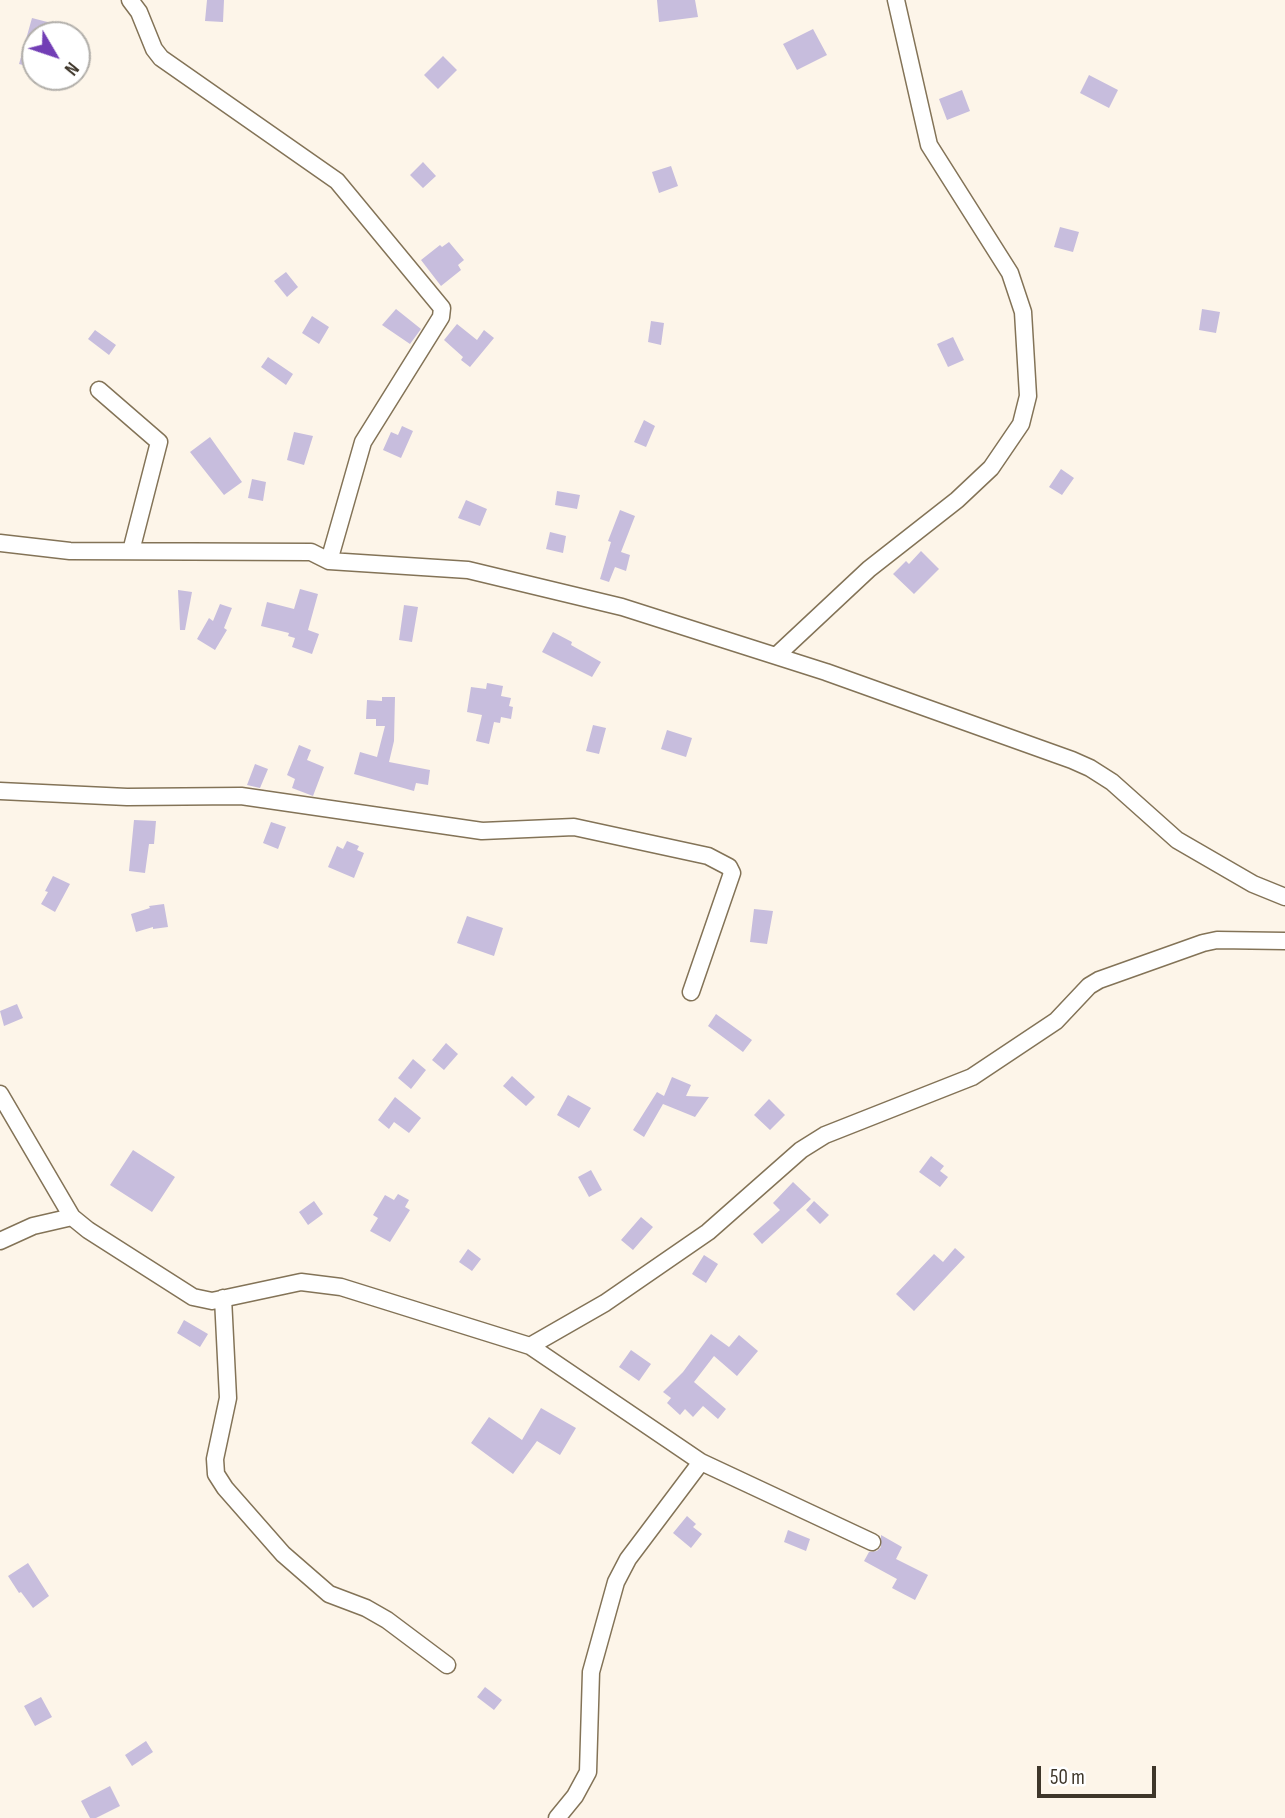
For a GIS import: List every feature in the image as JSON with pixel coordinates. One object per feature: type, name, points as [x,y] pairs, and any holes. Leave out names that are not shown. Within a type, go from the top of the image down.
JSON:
[{"type":"street","points":[[130,0],[139,12],[154,49],[161,58],[337,181],[442,308],[441,317],[363,442],[329,561]]},
{"type":"street","points":[[775,656],[869,569],[957,500],[991,468],[1021,424],[1028,396],[1023,312],[1010,273],[929,145],[896,0]]},
{"type":"street","points":[[99,390],[159,442],[131,551]]},
{"type":"street","points":[[0,543],[70,551],[311,552],[329,561],[468,570],[622,607],[775,656],[1090,768],[1112,782],[1177,840],[1253,884],[1285,897]]},
{"type":"street","points":[[0,791],[127,797],[241,796],[482,831],[574,827],[708,856],[730,867],[732,873],[691,992]]},
{"type":"street","points":[[530,1346],[605,1303],[708,1232],[801,1150],[825,1135],[972,1077],[1056,1021],[1089,986],[1099,980],[1217,940],[1285,942]]},
{"type":"street","points":[[0,1094],[72,1217],[193,1297],[212,1301],[301,1282],[341,1287],[530,1346],[701,1462],[873,1542]]},
{"type":"street","points":[[0,1241],[33,1226],[72,1217]]},
{"type":"street","points":[[223,1298],[228,1398],[215,1459],[216,1474],[283,1554],[329,1594],[366,1608],[387,1620],[447,1665]]},
{"type":"street","points":[[557,1818],[575,1796],[588,1772],[591,1672],[615,1582],[628,1559],[701,1462]]},
{"type":"building","points":[[207,0],[224,0],[223,22],[205,21]]},
{"type":"building","points":[[657,0],[695,0],[698,17],[659,22]]},
{"type":"building","points":[[813,29],[827,55],[797,70],[783,44]]},
{"type":"building","points":[[443,56],[457,70],[438,89],[424,75]]},
{"type":"building","points":[[1089,75],[1118,90],[1109,108],[1080,93]]},
{"type":"building","points":[[962,90],[970,111],[947,120],[939,99]]},
{"type":"building","points":[[423,162],[436,176],[423,188],[410,175]]},
{"type":"building","points":[[671,166],[678,186],[659,193],[652,172]]},
{"type":"building","points":[[1060,227],[1079,232],[1073,252],[1054,247]]},
{"type":"building","points":[[449,242],[464,260],[458,265],[461,270],[441,286],[421,260],[440,245],[442,247]]},
{"type":"building","points":[[286,272],[298,287],[287,297],[274,281]]},
{"type":"building","points":[[396,309],[421,329],[410,344],[382,325]]},
{"type":"building","points":[[1202,309],[1220,312],[1216,333],[1199,330]]},
{"type":"building","points":[[312,316],[329,327],[319,344],[302,333]]},
{"type":"building","points":[[651,321],[664,323],[661,345],[648,342]]},
{"type":"building","points":[[457,324],[477,340],[484,330],[494,338],[470,367],[444,340]]},
{"type":"building","points":[[95,330],[116,345],[109,355],[88,339]]},
{"type":"building","points":[[953,337],[964,360],[948,367],[937,344]]},
{"type":"building","points":[[268,357],[293,374],[286,385],[261,367]]},
{"type":"building","points":[[644,420],[655,426],[646,447],[634,442]]},
{"type":"building","points":[[402,426],[413,431],[401,458],[383,450],[391,432],[398,435]]},
{"type":"building","points":[[294,432],[313,436],[304,465],[287,460]]},
{"type":"building","points":[[210,437],[242,482],[224,495],[190,452]]},
{"type":"building","points":[[1061,469],[1074,478],[1062,495],[1049,487]]},
{"type":"building","points":[[252,479],[266,482],[263,501],[248,498]]},
{"type":"building","points":[[557,491],[580,495],[577,509],[555,505]]},
{"type":"building","points":[[466,500],[487,509],[480,526],[458,518]]},
{"type":"building","points":[[620,510],[635,516],[621,552],[630,555],[626,571],[615,567],[609,582],[600,579],[611,542],[608,541]]},
{"type":"building","points":[[550,532],[566,536],[563,553],[546,549]]},
{"type":"building","points":[[921,551],[939,569],[914,594],[893,574],[906,561],[909,564]]},
{"type":"building","points":[[300,589],[318,594],[308,630],[319,634],[312,654],[292,647],[295,638],[288,636],[289,633],[261,626],[267,602],[294,609]]},
{"type":"building","points":[[178,590],[192,592],[185,630],[180,630]]},
{"type":"building","points":[[220,604],[232,608],[224,628],[227,630],[215,650],[197,639],[209,618],[213,621]]},
{"type":"building","points":[[404,605],[418,607],[412,642],[399,640]]},
{"type":"building","points":[[553,632],[601,662],[592,677],[542,652]]},
{"type":"building","points":[[487,683],[503,686],[501,696],[511,698],[509,706],[513,707],[511,719],[501,717],[500,723],[494,722],[489,744],[476,741],[482,715],[467,712],[471,687],[486,689]]},
{"type":"building","points":[[382,697],[395,697],[394,741],[389,762],[430,770],[428,785],[416,783],[414,791],[354,774],[360,752],[377,757],[385,726],[376,726],[376,719],[366,719],[367,700],[382,701]]},
{"type":"building","points":[[593,725],[606,728],[599,754],[586,751]]},
{"type":"building","points":[[667,730],[692,738],[686,757],[661,749]]},
{"type":"building","points":[[299,745],[311,750],[307,760],[324,767],[313,796],[292,788],[295,779],[287,775]]},
{"type":"building","points":[[255,764],[268,769],[260,788],[247,785]]},
{"type":"building","points":[[134,820],[156,821],[154,844],[149,844],[145,873],[129,871]]},
{"type":"building","points":[[271,822],[286,827],[278,849],[263,843]]},
{"type":"building","points":[[347,841],[359,846],[357,850],[364,853],[354,878],[328,867],[337,846],[343,849]]},
{"type":"building","points":[[53,876],[70,884],[55,912],[41,904]]},
{"type":"building","points":[[164,904],[168,927],[153,927],[136,932],[131,914],[150,908],[149,906]]},
{"type":"building","points":[[754,909],[773,911],[767,944],[750,942]]},
{"type":"building","points":[[467,916],[503,928],[494,956],[457,943]]},
{"type":"building","points":[[17,1004],[23,1018],[4,1026],[0,1011]]},
{"type":"building","points":[[716,1014],[752,1040],[743,1052],[708,1026]]},
{"type":"building","points":[[446,1043],[458,1054],[444,1070],[432,1060]]},
{"type":"building","points":[[413,1059],[426,1070],[411,1089],[398,1078]]},
{"type":"building","points":[[512,1076],[535,1097],[526,1106],[503,1086]]},
{"type":"building","points":[[672,1077],[691,1085],[686,1096],[709,1097],[695,1117],[663,1104],[644,1137],[633,1130],[657,1092],[664,1096]]},
{"type":"building","points":[[568,1095],[591,1108],[579,1128],[557,1115]]},
{"type":"building","points":[[395,1097],[421,1118],[409,1133],[394,1122],[389,1129],[378,1120]]},
{"type":"building","points":[[769,1099],[785,1115],[770,1130],[754,1115]]},
{"type":"building","points":[[133,1150],[175,1177],[152,1212],[110,1185]]},
{"type":"building","points":[[931,1156],[944,1166],[940,1171],[948,1177],[940,1187],[919,1172]]},
{"type":"building","points":[[591,1170],[602,1190],[589,1197],[578,1177]]},
{"type":"building","points":[[793,1182],[811,1199],[762,1244],[753,1234],[780,1210],[773,1203]]},
{"type":"building","points":[[398,1194],[409,1200],[405,1207],[410,1210],[390,1242],[370,1231],[378,1218],[373,1215],[385,1195],[394,1200]]},
{"type":"building","points":[[314,1201],[323,1214],[308,1225],[299,1212]]},
{"type":"building","points":[[814,1201],[829,1215],[820,1224],[806,1210]]},
{"type":"building","points":[[641,1217],[653,1227],[633,1250],[621,1240]]},
{"type":"building","points":[[955,1248],[965,1257],[914,1311],[896,1294],[934,1254],[943,1262]]},
{"type":"building","points":[[468,1249],[481,1259],[472,1271],[459,1262]]},
{"type":"building","points":[[704,1255],[718,1264],[706,1283],[692,1274]]},
{"type":"building","points":[[184,1320],[208,1334],[200,1347],[177,1333]]},
{"type":"building","points":[[711,1334],[729,1347],[739,1335],[758,1351],[737,1376],[714,1356],[694,1382],[726,1409],[718,1419],[703,1406],[693,1417],[685,1409],[680,1415],[667,1403],[671,1398],[663,1392],[683,1372]]},
{"type":"building","points":[[631,1350],[651,1364],[639,1381],[619,1367]]},
{"type":"building","points":[[541,1408],[576,1428],[560,1455],[537,1441],[513,1474],[471,1443],[489,1417],[522,1440]]},
{"type":"building","points":[[687,1516],[696,1524],[693,1527],[702,1534],[691,1548],[673,1533]]},
{"type":"building","points":[[788,1530],[810,1539],[806,1551],[784,1542]]},
{"type":"building","points":[[881,1535],[902,1547],[896,1559],[928,1575],[915,1600],[892,1588],[897,1579],[864,1561],[869,1552],[877,1551],[881,1547]]},
{"type":"building","points":[[28,1563],[49,1596],[33,1608],[8,1576]]},
{"type":"building","points":[[485,1687],[502,1700],[494,1710],[477,1697]]},
{"type":"building","points":[[41,1697],[52,1717],[35,1726],[24,1706]]},
{"type":"building","points":[[146,1741],[153,1752],[132,1766],[125,1755]]},
{"type":"building","points":[[110,1786],[120,1806],[96,1818],[90,1818],[81,1801]]}]
